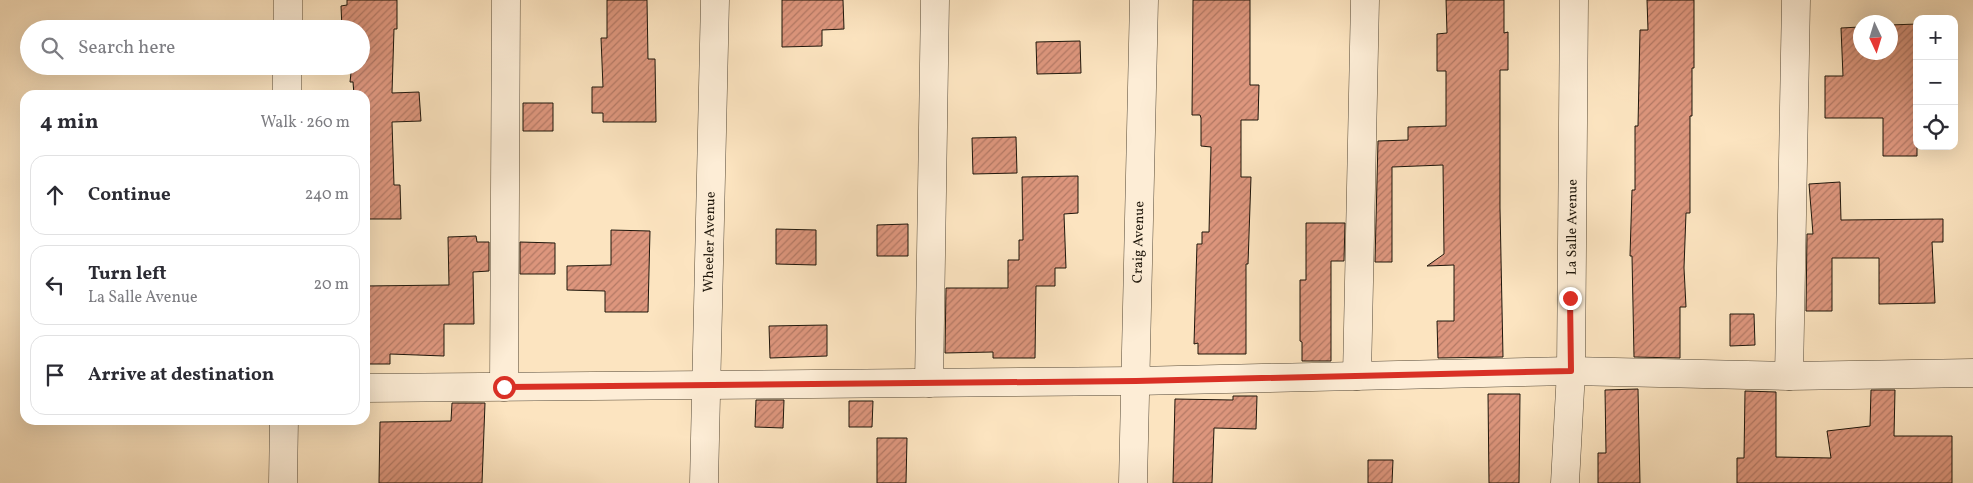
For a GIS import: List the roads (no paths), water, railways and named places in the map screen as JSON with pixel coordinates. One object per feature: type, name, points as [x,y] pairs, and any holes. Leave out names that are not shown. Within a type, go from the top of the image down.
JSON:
[{"type":"street","points":[[288,0],[288,20]]},
{"type":"street","points":[[504,387],[506,0]]},
{"type":"street","name":"Wheeler Avenue","points":[[704,483],[715,0]]},
{"type":"street","points":[[929,383],[935,0]]},
{"type":"street","name":"Craig Avenue","points":[[1133,483],[1144,0]]},
{"type":"street","points":[[1357,376],[1365,0]]},
{"type":"street","name":"La Salle Avenue","points":[[1566,483],[1571,371],[1574,0]]},
{"type":"street","points":[[1789,376],[1796,0]]},
{"type":"street","points":[[287,90],[288,75]]},
{"type":"street","points":[[370,388],[1136,381],[1571,371],[1789,376],[1973,373]]},
{"type":"street","points":[[283,483],[284,425]]}]
